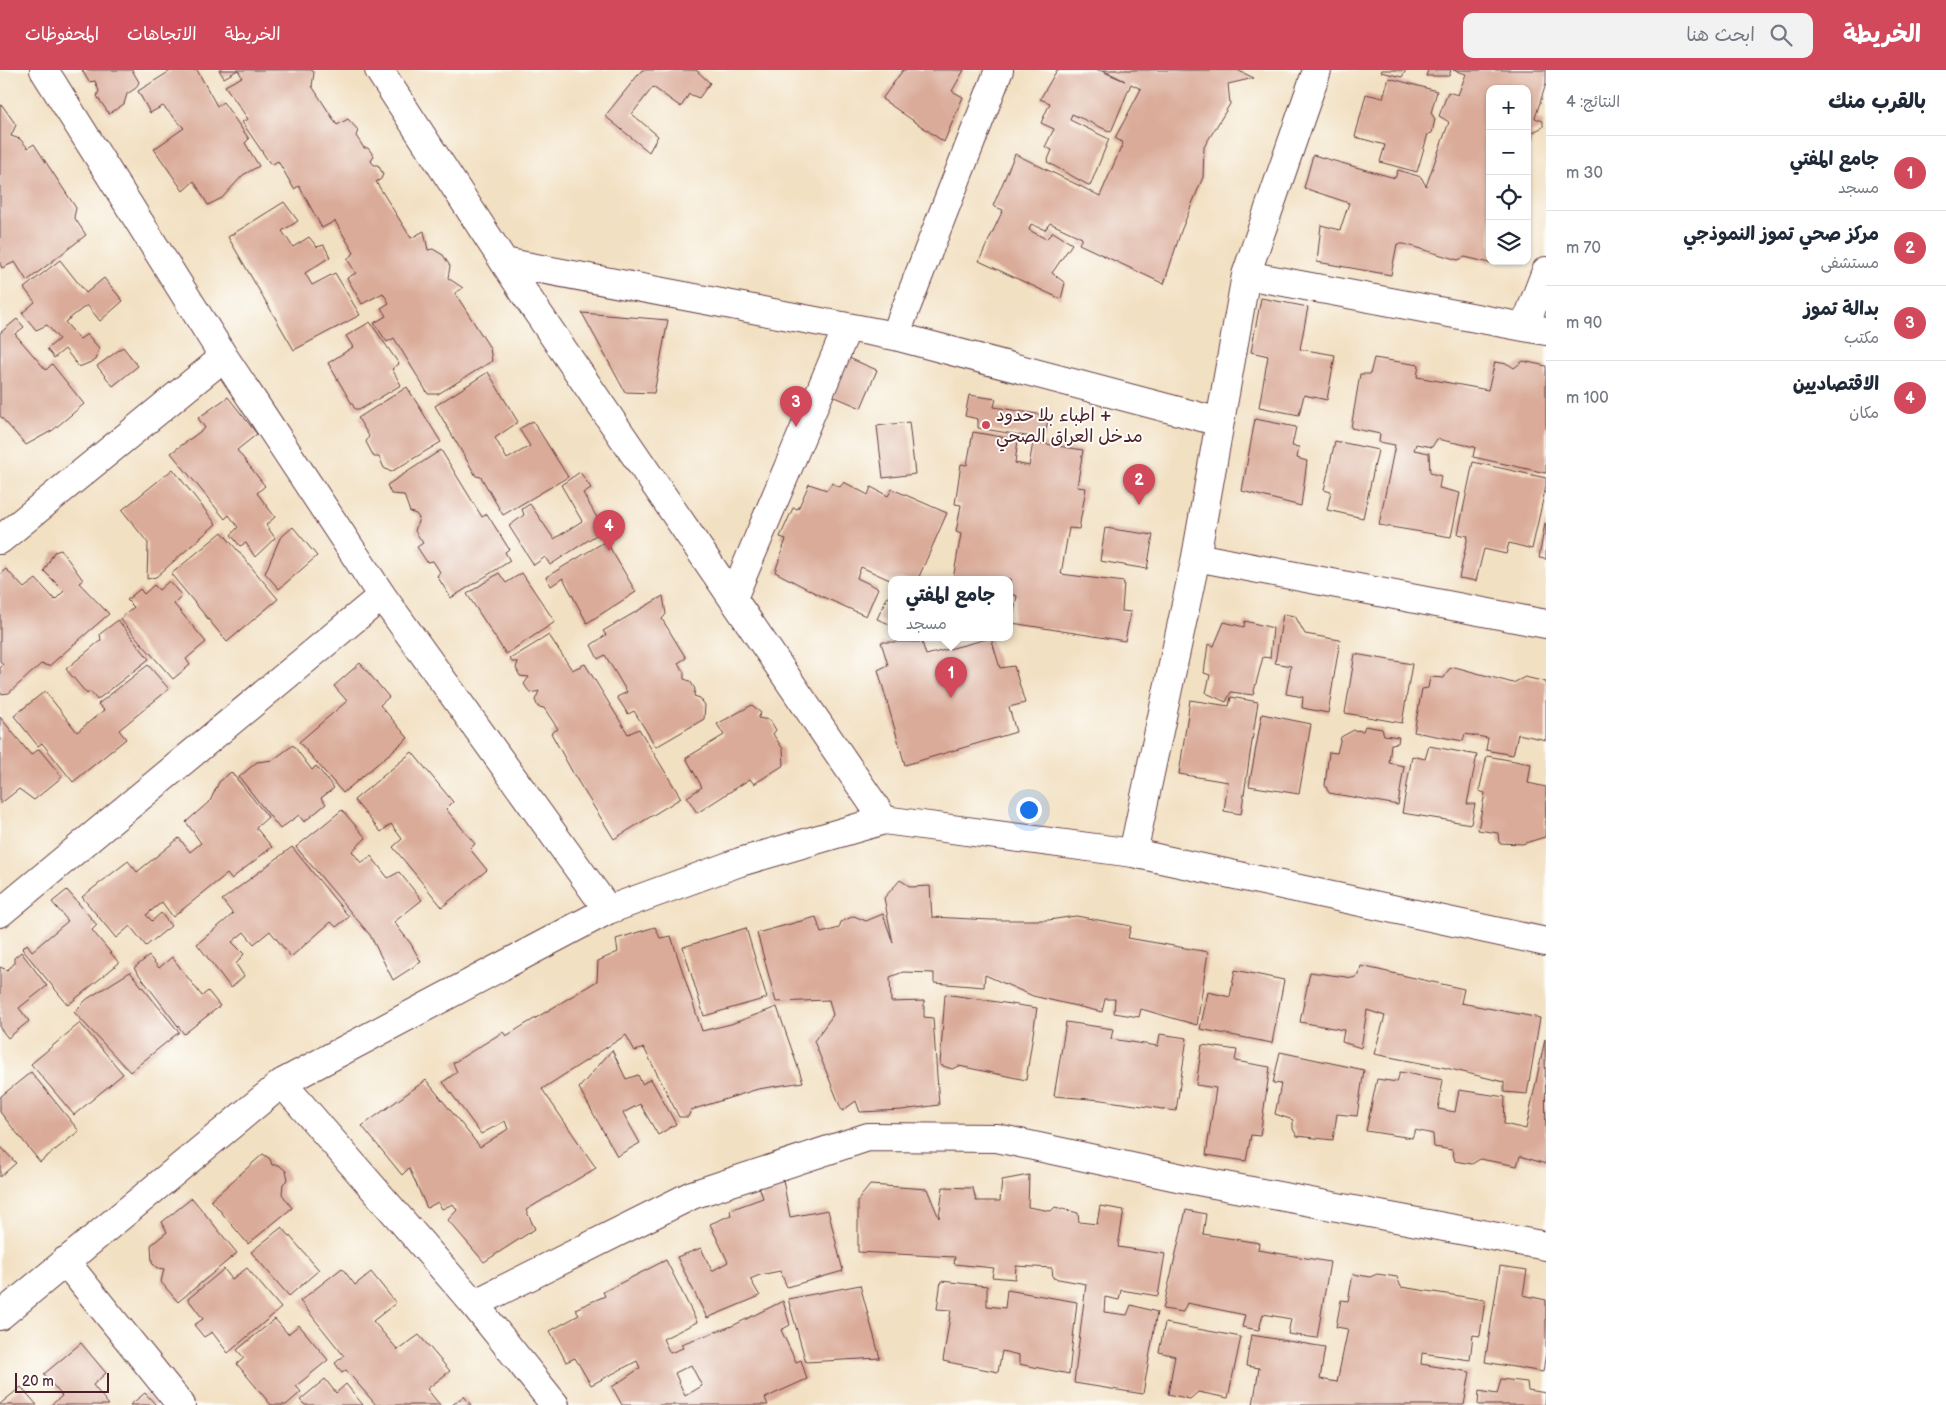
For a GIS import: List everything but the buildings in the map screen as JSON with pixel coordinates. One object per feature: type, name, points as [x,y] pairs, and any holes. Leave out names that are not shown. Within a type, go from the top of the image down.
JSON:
[{"type":"street","points":[[44,70],[224,357],[382,596],[608,910]]},
{"type":"street","points":[[379,70],[504,262],[884,820]]},
{"type":"street","points":[[894,336],[999,70]]},
{"type":"street","points":[[1132,853],[1196,557],[1246,275],[1318,70]]},
{"type":"street","points":[[504,262],[894,336],[1220,422]]},
{"type":"street","points":[[1246,275],[1536,329],[1546,271]]},
{"type":"street","points":[[733,598],[847,328]]},
{"type":"street","points":[[1,538],[224,357]]},
{"type":"street","points":[[1196,557],[1546,624]]},
{"type":"street","points":[[0,913],[382,596]]},
{"type":"street","points":[[0,1316],[282,1083],[608,910],[740,862],[884,820],[1132,853],[1546,942]]},
{"type":"street","points":[[282,1083],[474,1304],[555,1405]]},
{"type":"street","points":[[474,1304],[692,1195],[868,1137],[997,1138],[1182,1178],[1546,1246]]},
{"type":"street","points":[[65,1261],[181,1405]]},
{"type":"place","name":"اطباء بلا حدود + مدخل العراق الصحي","points":[[986,425]]},
{"type":"place","name":"بدالة تموز","points":[[796,427]]},
{"type":"place","name":"مركز صحي تموز النموذجي","points":[[1139,505]]},
{"type":"place","name":"الاقتصاديين","points":[[609,551]]},
{"type":"place","name":"جامع المفتي","points":[[951,698]]}]
